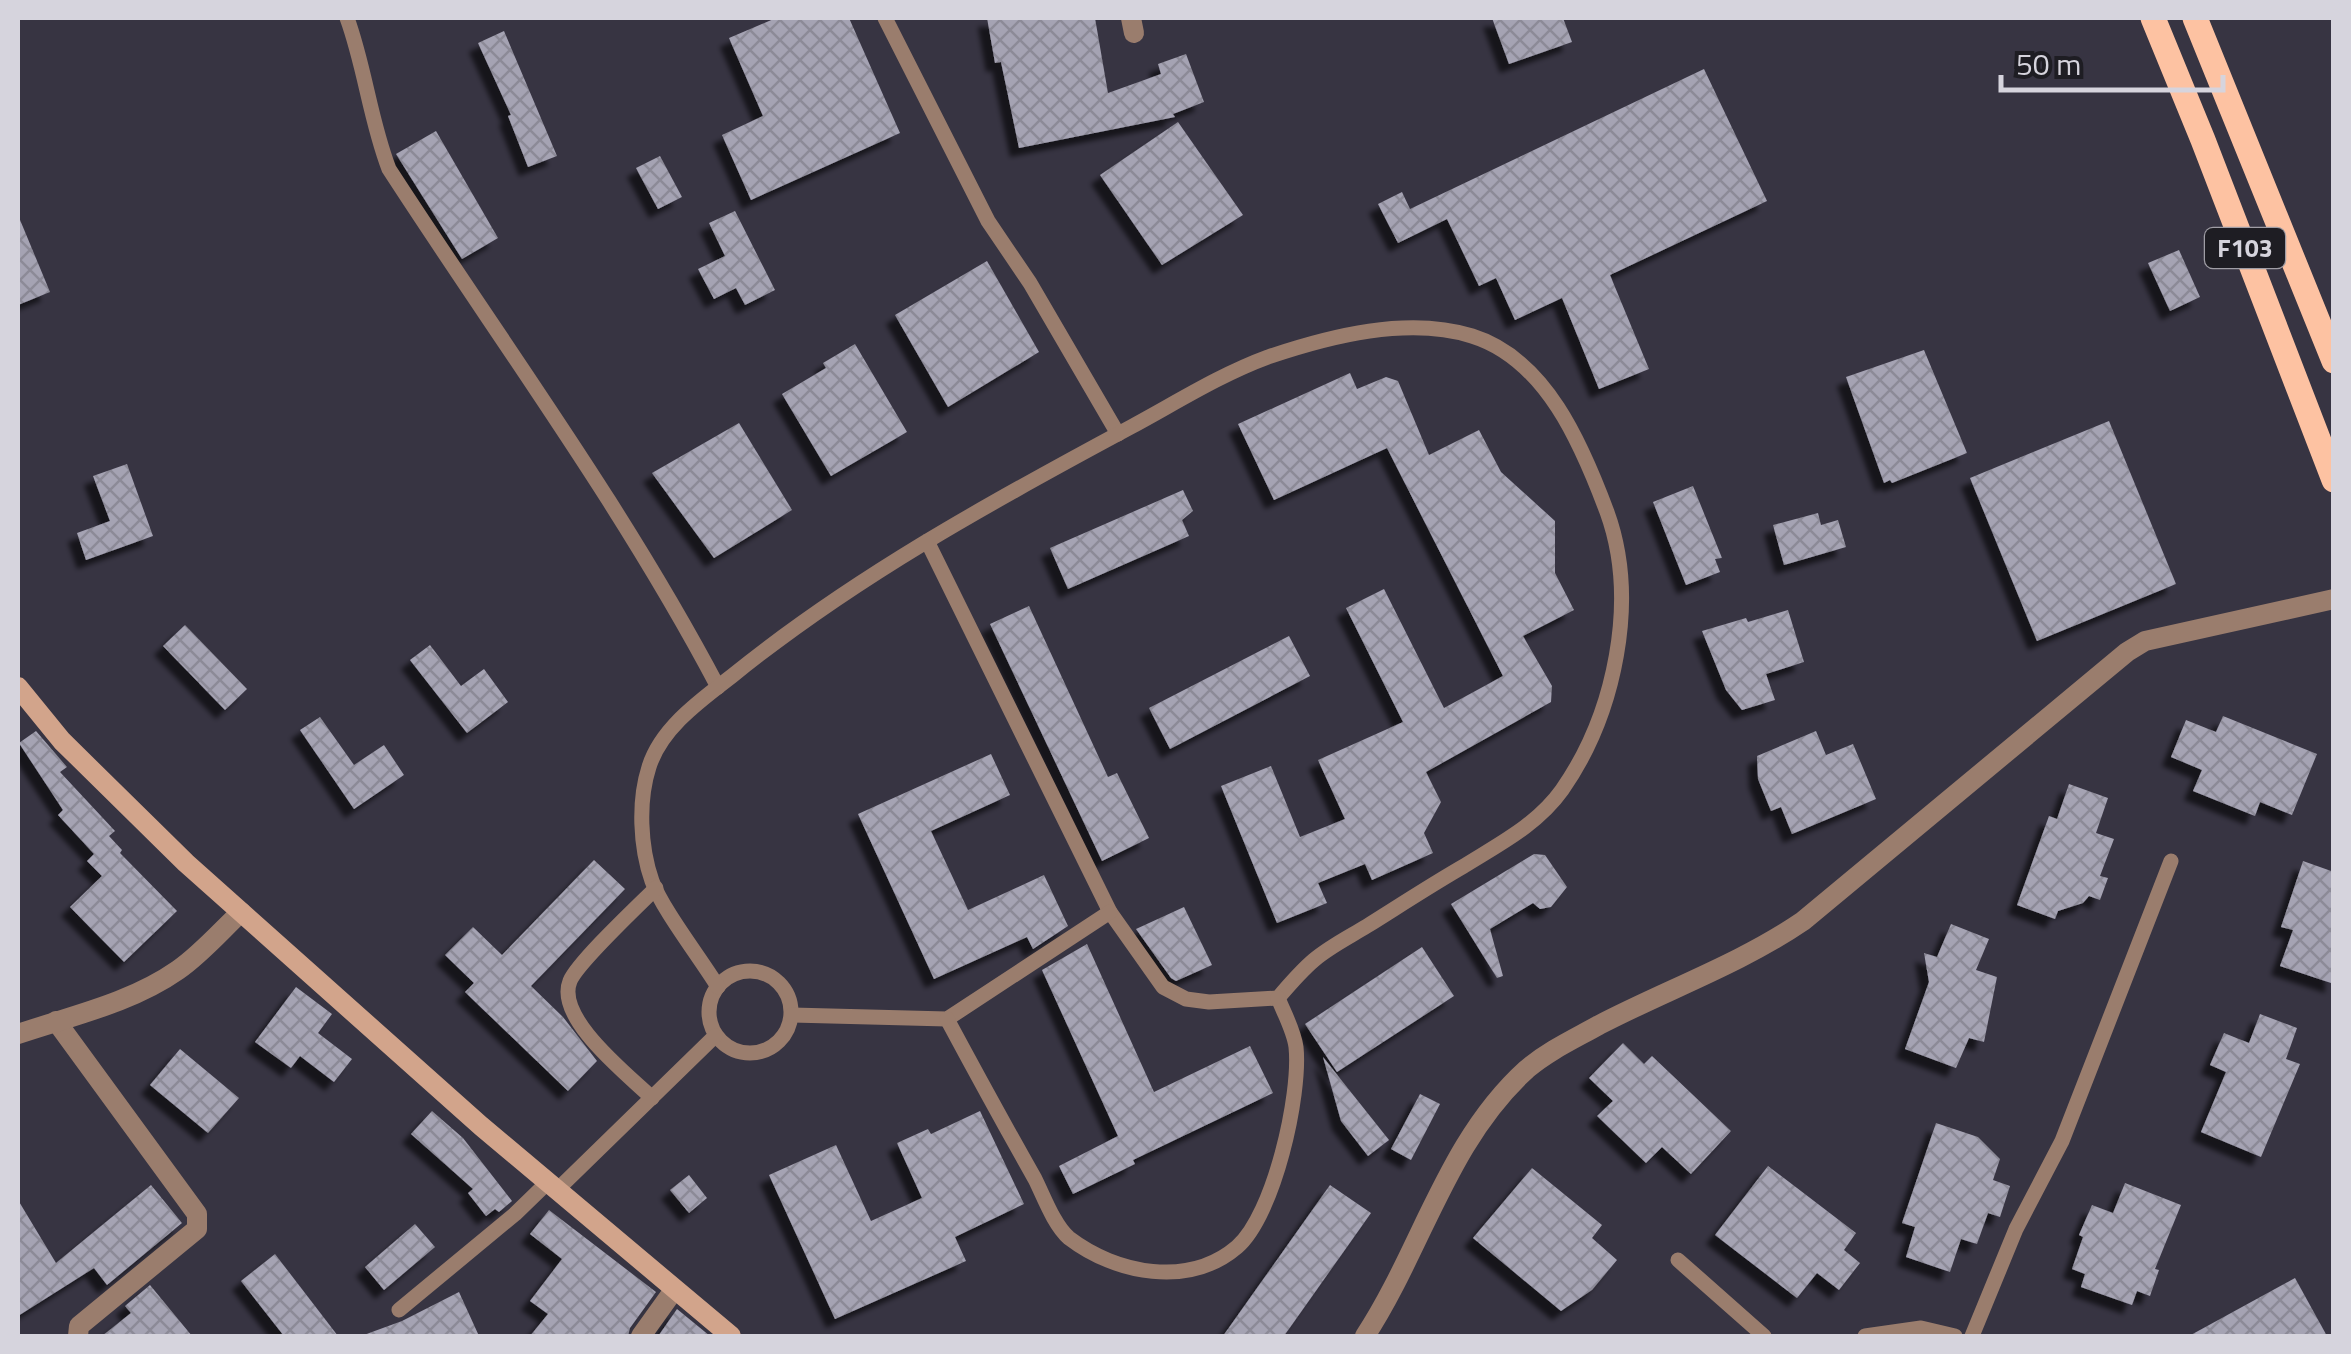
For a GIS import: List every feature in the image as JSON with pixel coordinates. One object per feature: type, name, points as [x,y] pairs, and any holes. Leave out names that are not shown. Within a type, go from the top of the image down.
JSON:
[{"type":"main road","name":"F103","points":[[2153,18],[2334,480]]},
{"type":"main road","name":"F103","points":[[2195,18],[2334,360]]},
{"type":"street","points":[[1365,1336],[1474,1131],[1530,1066],[1621,1014],[1774,941],[1803,921],[2145,641],[2334,600]]},
{"type":"street","points":[[18,687],[25,711],[241,912],[552,1186],[732,1336]]},
{"type":"street","points":[[18,1034],[117,1001],[166,977],[180,969],[241,912]]},
{"type":"street","points":[[56,1021],[198,1220],[197,1229],[79,1326],[78,1336]]},
{"type":"street","points":[[641,1336],[674,1290]]},
{"type":"lane","points":[[347,18],[364,72],[368,108],[389,170],[608,496],[668,593],[718,687]]},
{"type":"lane","points":[[885,18],[988,221],[1030,283],[1118,434]]},
{"type":"lane","points":[[718,986],[656,888],[643,829],[644,790],[650,762],[666,736],[697,703],[786,632],[927,541],[974,511],[1264,359],[1367,332],[1426,328],[1470,335],[1499,347],[1544,386],[1596,484],[1614,531],[1622,585],[1619,635],[1604,701],[1586,750],[1560,794],[1519,834],[1314,959],[1278,998],[1208,1002],[1186,999],[1163,987],[1110,912],[927,541]]},
{"type":"lane","points":[[1972,1336],[2016,1228],[2062,1140],[2171,861]]},
{"type":"lane","points":[[652,1098],[584,1032],[568,999],[572,976],[656,888]]},
{"type":"lane","points":[[792,1015],[947,1020],[1110,912]]},
{"type":"lane","points":[[763,973],[784,989],[792,1015],[779,1043],[752,1052],[740,1050],[715,1036],[710,1022],[712,993],[732,974],[763,973]]},
{"type":"lane","points":[[947,1020],[1065,1234],[1106,1260],[1132,1268],[1191,1272],[1240,1246],[1260,1216],[1284,1146],[1298,1076],[1295,1042],[1278,998]]},
{"type":"lane","points":[[399,1310],[552,1186],[715,1036]]},
{"type":"lane","points":[[1678,1260],[1764,1336]]},
{"type":"lane","points":[[1864,1336],[1921,1328],[1955,1336]]},
{"type":"building","points":[[776,18],[849,18],[900,133],[751,200],[722,135],[763,116],[729,38]]},
{"type":"building","points":[[987,18],[1095,18],[1108,93],[1161,74],[1158,64],[1186,54],[1204,102],[1173,114],[1175,117],[1019,148],[1001,62],[995,63]]},
{"type":"building","points":[[1492,18],[1563,18],[1572,42],[1509,64]]},
{"type":"building","points":[[504,31],[557,156],[528,167],[508,116],[511,115],[478,43]]},
{"type":"building","points":[[1704,69],[1767,201],[1610,275],[1649,369],[1599,389],[1562,298],[1515,320],[1496,278],[1479,286],[1447,219],[1398,243],[1378,204],[1402,192],[1410,209]]},
{"type":"building","points":[[1178,122],[1243,215],[1162,265],[1100,175]]},
{"type":"building","points":[[436,131],[498,238],[462,259],[396,154]]},
{"type":"building","points":[[660,156],[682,197],[658,209],[636,168]]},
{"type":"building","points":[[735,211],[775,290],[745,305],[736,288],[714,299],[698,269],[725,256],[709,223]]},
{"type":"building","points":[[18,215],[50,292],[18,305]]},
{"type":"building","points":[[2179,250],[2200,297],[2170,311],[2148,263]]},
{"type":"building","points":[[987,261],[1039,352],[948,407],[895,315]]},
{"type":"building","points":[[855,344],[907,432],[831,476],[782,394],[826,368],[823,363]]},
{"type":"building","points":[[1924,350],[1967,453],[1884,483],[1846,377]]},
{"type":"building","points":[[1350,373],[1357,389],[1386,377],[1398,381],[1429,455],[1479,430],[1501,472],[1555,521],[1555,573],[1574,610],[1523,636],[1552,686],[1551,702],[1426,772],[1441,802],[1424,833],[1433,853],[1372,880],[1365,864],[1318,883],[1327,903],[1277,923],[1221,786],[1271,766],[1300,837],[1345,819],[1318,760],[1403,722],[1346,608],[1384,589],[1444,708],[1503,676],[1387,448],[1274,500],[1238,424]]},
{"type":"building","points":[[2109,421],[2176,584],[2037,641],[1970,478]]},
{"type":"building","points":[[739,423],[792,510],[714,558],[652,473]]},
{"type":"building","points":[[127,464],[153,536],[86,560],[77,533],[110,521],[93,476]]},
{"type":"building","points":[[1693,486],[1722,558],[1715,559],[1720,572],[1686,585],[1653,502]]},
{"type":"building","points":[[1183,490],[1193,511],[1182,520],[1189,536],[1068,589],[1050,548]]},
{"type":"building","points":[[1818,513],[1821,525],[1838,520],[1846,547],[1784,565],[1773,525]]},
{"type":"building","points":[[1029,606],[1108,777],[1117,773],[1149,838],[1102,861],[990,624]]},
{"type":"building","points":[[1788,610],[1804,662],[1766,674],[1775,700],[1742,710],[1726,690],[1702,631]]},
{"type":"building","points":[[185,625],[247,689],[225,710],[163,646]]},
{"type":"building","points":[[1289,636],[1310,676],[1170,749],[1149,708]]},
{"type":"building","points":[[430,645],[461,686],[484,669],[508,702],[467,733],[410,660]]},
{"type":"building","points":[[2223,716],[2317,754],[2292,815],[2260,802],[2255,816],[2193,791],[2202,770],[2171,757],[2186,720],[2216,732]]},
{"type":"building","points":[[320,717],[354,765],[384,745],[404,775],[354,809],[300,730]]},
{"type":"building","points":[[36,731],[67,767],[60,772],[115,831],[109,836],[122,850],[120,853],[177,911],[124,962],[70,907],[102,876],[87,861],[94,854],[58,815],[63,810],[19,743]]},
{"type":"building","points":[[1816,731],[1826,755],[1853,744],[1876,799],[1792,834],[1781,807],[1771,811],[1758,779],[1757,756]]},
{"type":"building","points":[[991,754],[1010,795],[931,831],[968,910],[1044,875],[1068,926],[1033,949],[1027,937],[934,979],[858,814]]},
{"type":"building","points":[[2069,784],[2108,798],[2096,833],[2114,839],[2100,876],[2108,878],[2100,900],[2089,896],[2083,903],[2058,911],[2055,919],[2017,905],[2049,816],[2057,819]]},
{"type":"building","points":[[1534,854],[1545,855],[1567,887],[1551,907],[1540,909],[1533,903],[1490,929],[1503,976],[1497,978],[1451,904]]},
{"type":"building","points":[[594,860],[625,889],[531,986],[563,1017],[597,1061],[568,1091],[465,992],[474,983],[445,955],[473,927],[502,955]]},
{"type":"building","points":[[2303,861],[2334,872],[2334,984],[2280,966],[2293,930],[2281,927]]},
{"type":"building","points":[[1184,907],[1212,965],[1176,981],[1136,929]]},
{"type":"building","points":[[1951,924],[1989,939],[1976,970],[1997,977],[1984,1042],[1969,1038],[1956,1068],[1905,1049],[1929,982],[1924,953],[1937,957]]},
{"type":"building","points":[[1087,944],[1154,1092],[1250,1046],[1273,1093],[1133,1160],[1135,1164],[1073,1194],[1059,1166],[1118,1136],[1042,970]]},
{"type":"building","points":[[1422,947],[1454,996],[1337,1072],[1305,1024]]},
{"type":"building","points":[[296,987],[332,1014],[318,1033],[352,1059],[334,1082],[300,1056],[291,1068],[255,1042]]},
{"type":"building","points":[[2260,1014],[2297,1028],[2286,1059],[2300,1064],[2261,1157],[2201,1132],[2226,1072],[2210,1065],[2224,1033],[2249,1043]]},
{"type":"building","points":[[1623,1043],[1644,1064],[1652,1056],[1731,1131],[1691,1174],[1662,1147],[1646,1163],[1597,1116],[1613,1101],[1589,1078]]},
{"type":"building","points":[[180,1049],[239,1098],[208,1133],[150,1085]]},
{"type":"building","points":[[1323,1057],[1389,1140],[1368,1156],[1341,1121]]},
{"type":"building","points":[[1420,1094],[1440,1104],[1411,1160],[1391,1149]]},
{"type":"building","points":[[432,1111],[463,1138],[512,1201],[499,1212],[495,1209],[486,1216],[468,1193],[473,1189],[411,1134]]},
{"type":"building","points":[[980,1111],[1024,1204],[955,1237],[966,1261],[835,1319],[769,1175],[836,1145],[871,1221],[922,1198],[897,1143],[928,1129],[931,1134]]},
{"type":"building","points":[[1936,1123],[1978,1137],[2000,1159],[1993,1180],[2010,1186],[2000,1217],[1988,1213],[1977,1244],[1961,1239],[1950,1272],[1906,1257],[1915,1227],[1902,1223]]},
{"type":"building","points":[[1768,1166],[1856,1233],[1844,1250],[1860,1263],[1839,1290],[1817,1273],[1797,1298],[1715,1235]]},
{"type":"building","points":[[1532,1168],[1602,1225],[1592,1238],[1617,1260],[1592,1290],[1561,1311],[1473,1238]]},
{"type":"building","points":[[689,1175],[707,1198],[689,1213],[670,1190]]},
{"type":"building","points":[[2125,1183],[2181,1205],[2155,1269],[2159,1270],[2150,1296],[2137,1291],[2132,1305],[2081,1287],[2085,1274],[2072,1269],[2083,1237],[2079,1235],[2092,1205],[2113,1213]]},
{"type":"building","points":[[151,1185],[182,1223],[107,1285],[94,1268],[18,1316],[18,1200],[56,1263]]},
{"type":"building","points":[[1330,1185],[1371,1213],[1284,1336],[1223,1336]]},
{"type":"building","points":[[549,1210],[656,1292],[628,1336],[530,1336],[548,1314],[530,1301],[562,1259],[530,1234]]},
{"type":"building","points":[[415,1224],[435,1247],[384,1290],[365,1267]]},
{"type":"building","points":[[275,1254],[338,1336],[284,1336],[241,1281]]},
{"type":"building","points":[[2295,1278],[2327,1336],[2189,1336]]},
{"type":"building","points":[[150,1285],[192,1336],[102,1336],[131,1313],[125,1306]]},
{"type":"building","points":[[459,1292],[479,1336],[361,1336],[402,1321]]},
{"type":"building","points":[[677,1309],[710,1336],[659,1335]]}]
